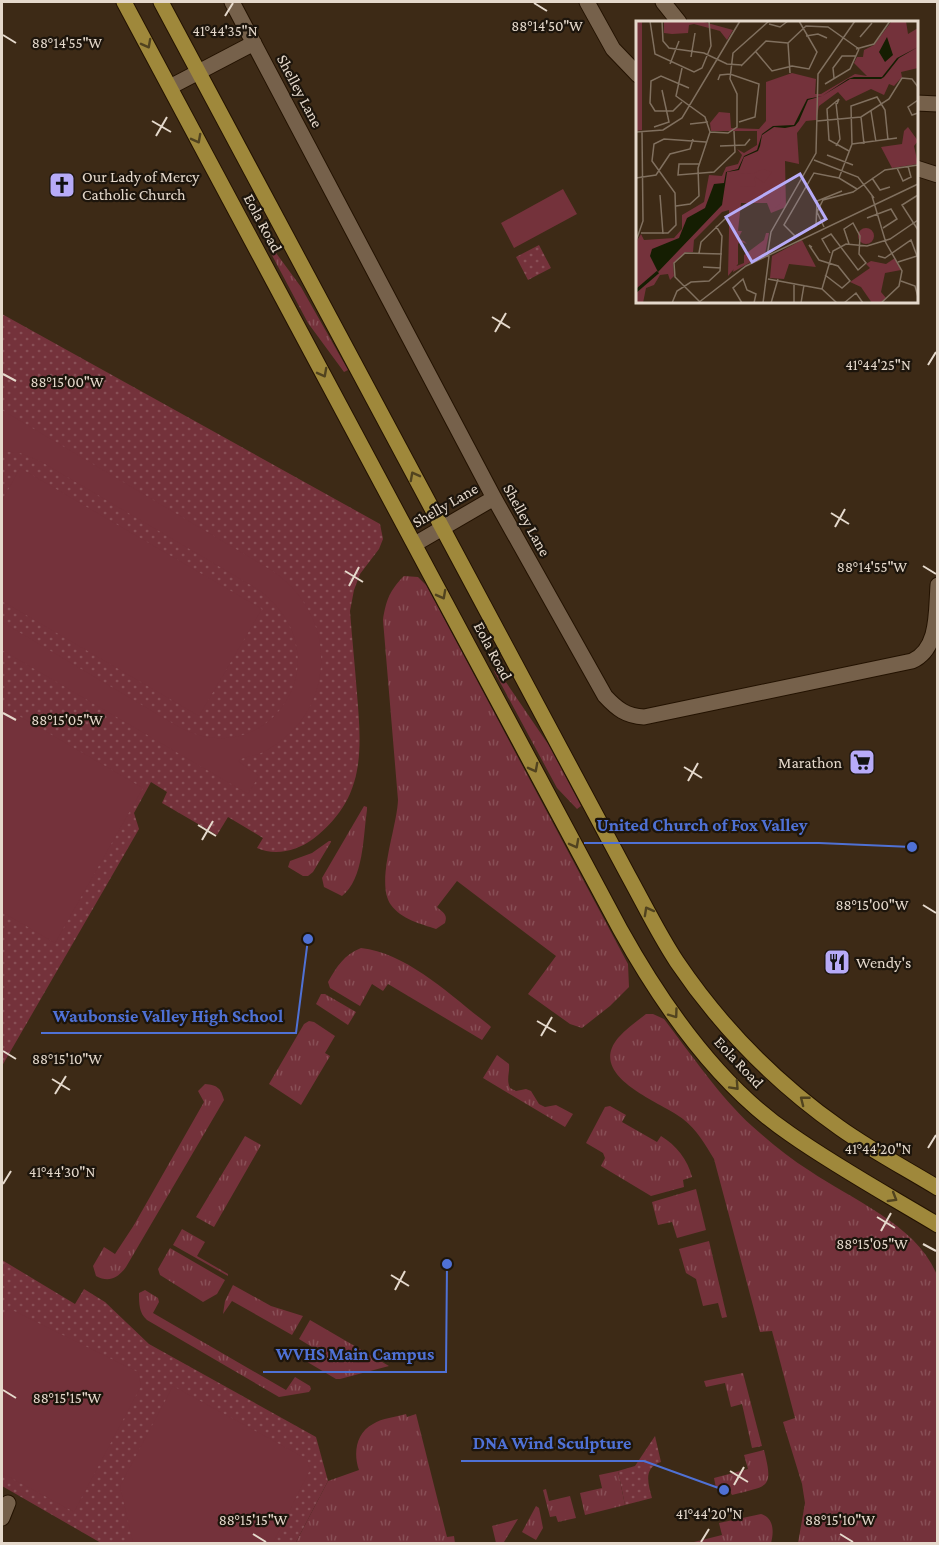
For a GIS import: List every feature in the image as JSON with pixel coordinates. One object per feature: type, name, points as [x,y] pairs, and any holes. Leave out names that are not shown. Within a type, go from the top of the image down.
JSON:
[{"type":"main road","name":"Eola Road","points":[[124,2],[630,946],[654,985],[680,1022],[720,1070],[769,1118],[798,1139],[938,1225]]},
{"type":"main road","name":"Eola Road","points":[[161,2],[677,962],[750,1054],[778,1080],[840,1128],[938,1188]]},
{"type":"street","name":"Shelley Lane","points":[[232,2],[494,498],[605,696],[623,713],[644,717],[912,661],[921,657],[930,647],[934,634],[938,585]]},
{"type":"street","points":[[587,2],[613,49],[636,73]]},
{"type":"street","points":[[663,2],[678,21]]},
{"type":"street","points":[[170,87],[254,43]]},
{"type":"street","points":[[918,103],[938,104]]},
{"type":"street","points":[[918,169],[938,175]]},
{"type":"street","name":"Shelly Lane","points":[[415,544],[494,498]]},
{"type":"street","points":[[2,1518],[8,1503]]},
{"type":"green space","points":[[563,189],[577,214],[514,248],[501,223]]},
{"type":"green space","points":[[268,242],[301,287],[348,370],[344,372],[308,323],[266,244]]},
{"type":"green space","points":[[539,245],[551,268],[528,280],[516,257]]},
{"type":"green space","points":[[2,314],[380,524],[383,539],[379,549],[360,574],[350,611],[360,736],[356,774],[343,808],[330,824],[307,843],[286,851],[271,852],[257,848],[263,838],[228,817],[217,835],[162,803],[167,792],[151,782],[134,813],[139,829],[2,1066]]},
{"type":"green space","points":[[2,410],[271,570],[286,581],[308,609],[320,641],[320,677],[315,695],[303,718],[285,737],[264,752],[238,761],[259,776],[248,794],[2,650],[2,622],[179,727],[212,738],[242,735],[267,722],[286,702],[296,675],[297,646],[285,617],[259,590],[40,461],[20,453],[2,451]]},
{"type":"green space","points":[[20,468],[262,609],[199,716],[2,601],[2,501]]},
{"type":"green space","points":[[404,576],[418,577],[426,585],[628,964],[629,987],[610,1006],[582,1028],[570,1024],[528,994],[556,956],[457,881],[437,907],[446,920],[436,929],[400,914],[391,905],[387,895],[386,869],[398,800],[383,620],[389,596]]},
{"type":"green space","points":[[497,669],[548,744],[581,806],[577,809],[557,788],[494,671]]},
{"type":"green space","points":[[2,706],[143,788],[55,943],[2,912]]},
{"type":"green space","points":[[364,806],[367,810],[359,868],[355,879],[342,896],[324,887],[322,878]]},
{"type":"green space","points":[[329,841],[331,842],[313,872],[308,876],[303,876],[288,867],[290,861],[312,853]]},
{"type":"green space","points":[[361,948],[396,958],[412,967],[491,1027],[482,1040],[388,984],[383,991],[372,984],[360,1006],[330,988],[328,982],[338,966],[350,954]]},
{"type":"green space","points":[[321,994],[325,994],[356,1012],[348,1025],[316,1004]]},
{"type":"green space","points":[[646,1014],[653,1014],[664,1019],[717,1089],[759,1132],[802,1166],[901,1229],[929,1260],[938,1278],[936,1543],[798,1543],[805,1503],[802,1484],[783,1422],[795,1418],[772,1331],[760,1332],[714,1159],[688,1123],[630,1087],[612,1065],[611,1052],[618,1038]]},
{"type":"green space","points":[[309,1021],[335,1036],[325,1053],[330,1056],[301,1105],[269,1084],[304,1024]]},
{"type":"green space","points":[[497,1055],[509,1064],[510,1088],[516,1091],[526,1089],[531,1091],[539,1104],[545,1107],[556,1105],[573,1114],[565,1127],[483,1078]]},
{"type":"green space","points":[[205,1084],[218,1088],[224,1100],[126,1267],[113,1278],[105,1279],[96,1276],[93,1266],[104,1247],[115,1254],[204,1102],[198,1091]]},
{"type":"green space","points":[[610,1106],[626,1115],[622,1122],[657,1142],[661,1136],[676,1148],[688,1165],[692,1177],[683,1180],[684,1187],[651,1196],[601,1166],[605,1158],[603,1153],[586,1143],[605,1107]]},
{"type":"green space","points":[[245,1136],[261,1145],[214,1227],[196,1217]]},
{"type":"green space","points":[[696,1189],[706,1230],[677,1238],[672,1222],[658,1225],[652,1202]]},
{"type":"green space","points":[[182,1229],[205,1242],[197,1256],[228,1276],[173,1245]]},
{"type":"green space","points":[[709,1241],[727,1317],[722,1318],[718,1303],[703,1306],[696,1279],[686,1273],[679,1249]]},
{"type":"green space","points":[[170,1248],[225,1280],[217,1294],[203,1302],[160,1275],[158,1269]]},
{"type":"green space","points":[[2,1260],[75,1304],[84,1289],[105,1302],[149,1344],[316,1437],[328,1481],[295,1544],[101,1543],[2,1486]]},
{"type":"green space","points":[[233,1285],[271,1306],[303,1316],[292,1335],[232,1301],[223,1314],[225,1301]]},
{"type":"green space","points":[[145,1290],[158,1298],[159,1302],[153,1313],[286,1390],[295,1377],[311,1389],[309,1392],[279,1397],[147,1320],[141,1311],[139,1301],[139,1293]]},
{"type":"green space","points":[[8,1308],[138,1372],[141,1386],[74,1512],[2,1473],[2,1321]]},
{"type":"green space","points":[[310,1320],[389,1366],[336,1379],[304,1360],[312,1347],[299,1339]]},
{"type":"green space","points":[[743,1373],[762,1446],[752,1448],[742,1404],[731,1407],[725,1383],[706,1387],[704,1381]]},
{"type":"green space","points":[[173,1386],[307,1459],[310,1470],[273,1543],[133,1543],[120,1486]]},
{"type":"green space","points":[[406,1414],[407,1417],[416,1414],[447,1537],[454,1536],[455,1543],[295,1544],[328,1481],[359,1470],[356,1457],[357,1444],[367,1428],[385,1419]]},
{"type":"green space","points":[[655,1436],[661,1462],[649,1472],[648,1482],[652,1498],[625,1505],[618,1471],[635,1466]]},
{"type":"green space","points":[[764,1450],[768,1472],[765,1484],[732,1495],[727,1486],[716,1488],[714,1478],[748,1469],[744,1455]]},
{"type":"green space","points":[[618,1471],[625,1505],[585,1515],[580,1493],[602,1488],[599,1475]]},
{"type":"green space","points":[[546,1489],[549,1501],[570,1496],[576,1518],[558,1522],[556,1516],[550,1517],[543,1490]]},
{"type":"green space","points":[[536,1506],[539,1508],[543,1528],[536,1540],[522,1532]]},
{"type":"green space","points":[[761,1514],[771,1522],[773,1534],[771,1543],[690,1543],[722,1535],[719,1523]]},
{"type":"green space","points":[[518,1519],[504,1542],[496,1543],[492,1526]]},
{"type":"place","name":"Our Lady of Mercy Catholic Church","points":[[62,185]]},
{"type":"place","name":"Marathon","points":[[862,762]]},
{"type":"place","name":"United Church of Fox Valley","points":[[912,847]]},
{"type":"place","name":"Waubonsie Valley High School","points":[[308,939]]},
{"type":"place","name":"Wendy's","points":[[837,962]]},
{"type":"place","name":"WVHS Main Campus","points":[[447,1264]]},
{"type":"place","name":"DNA Wind Sculpture","points":[[724,1490]]}]
